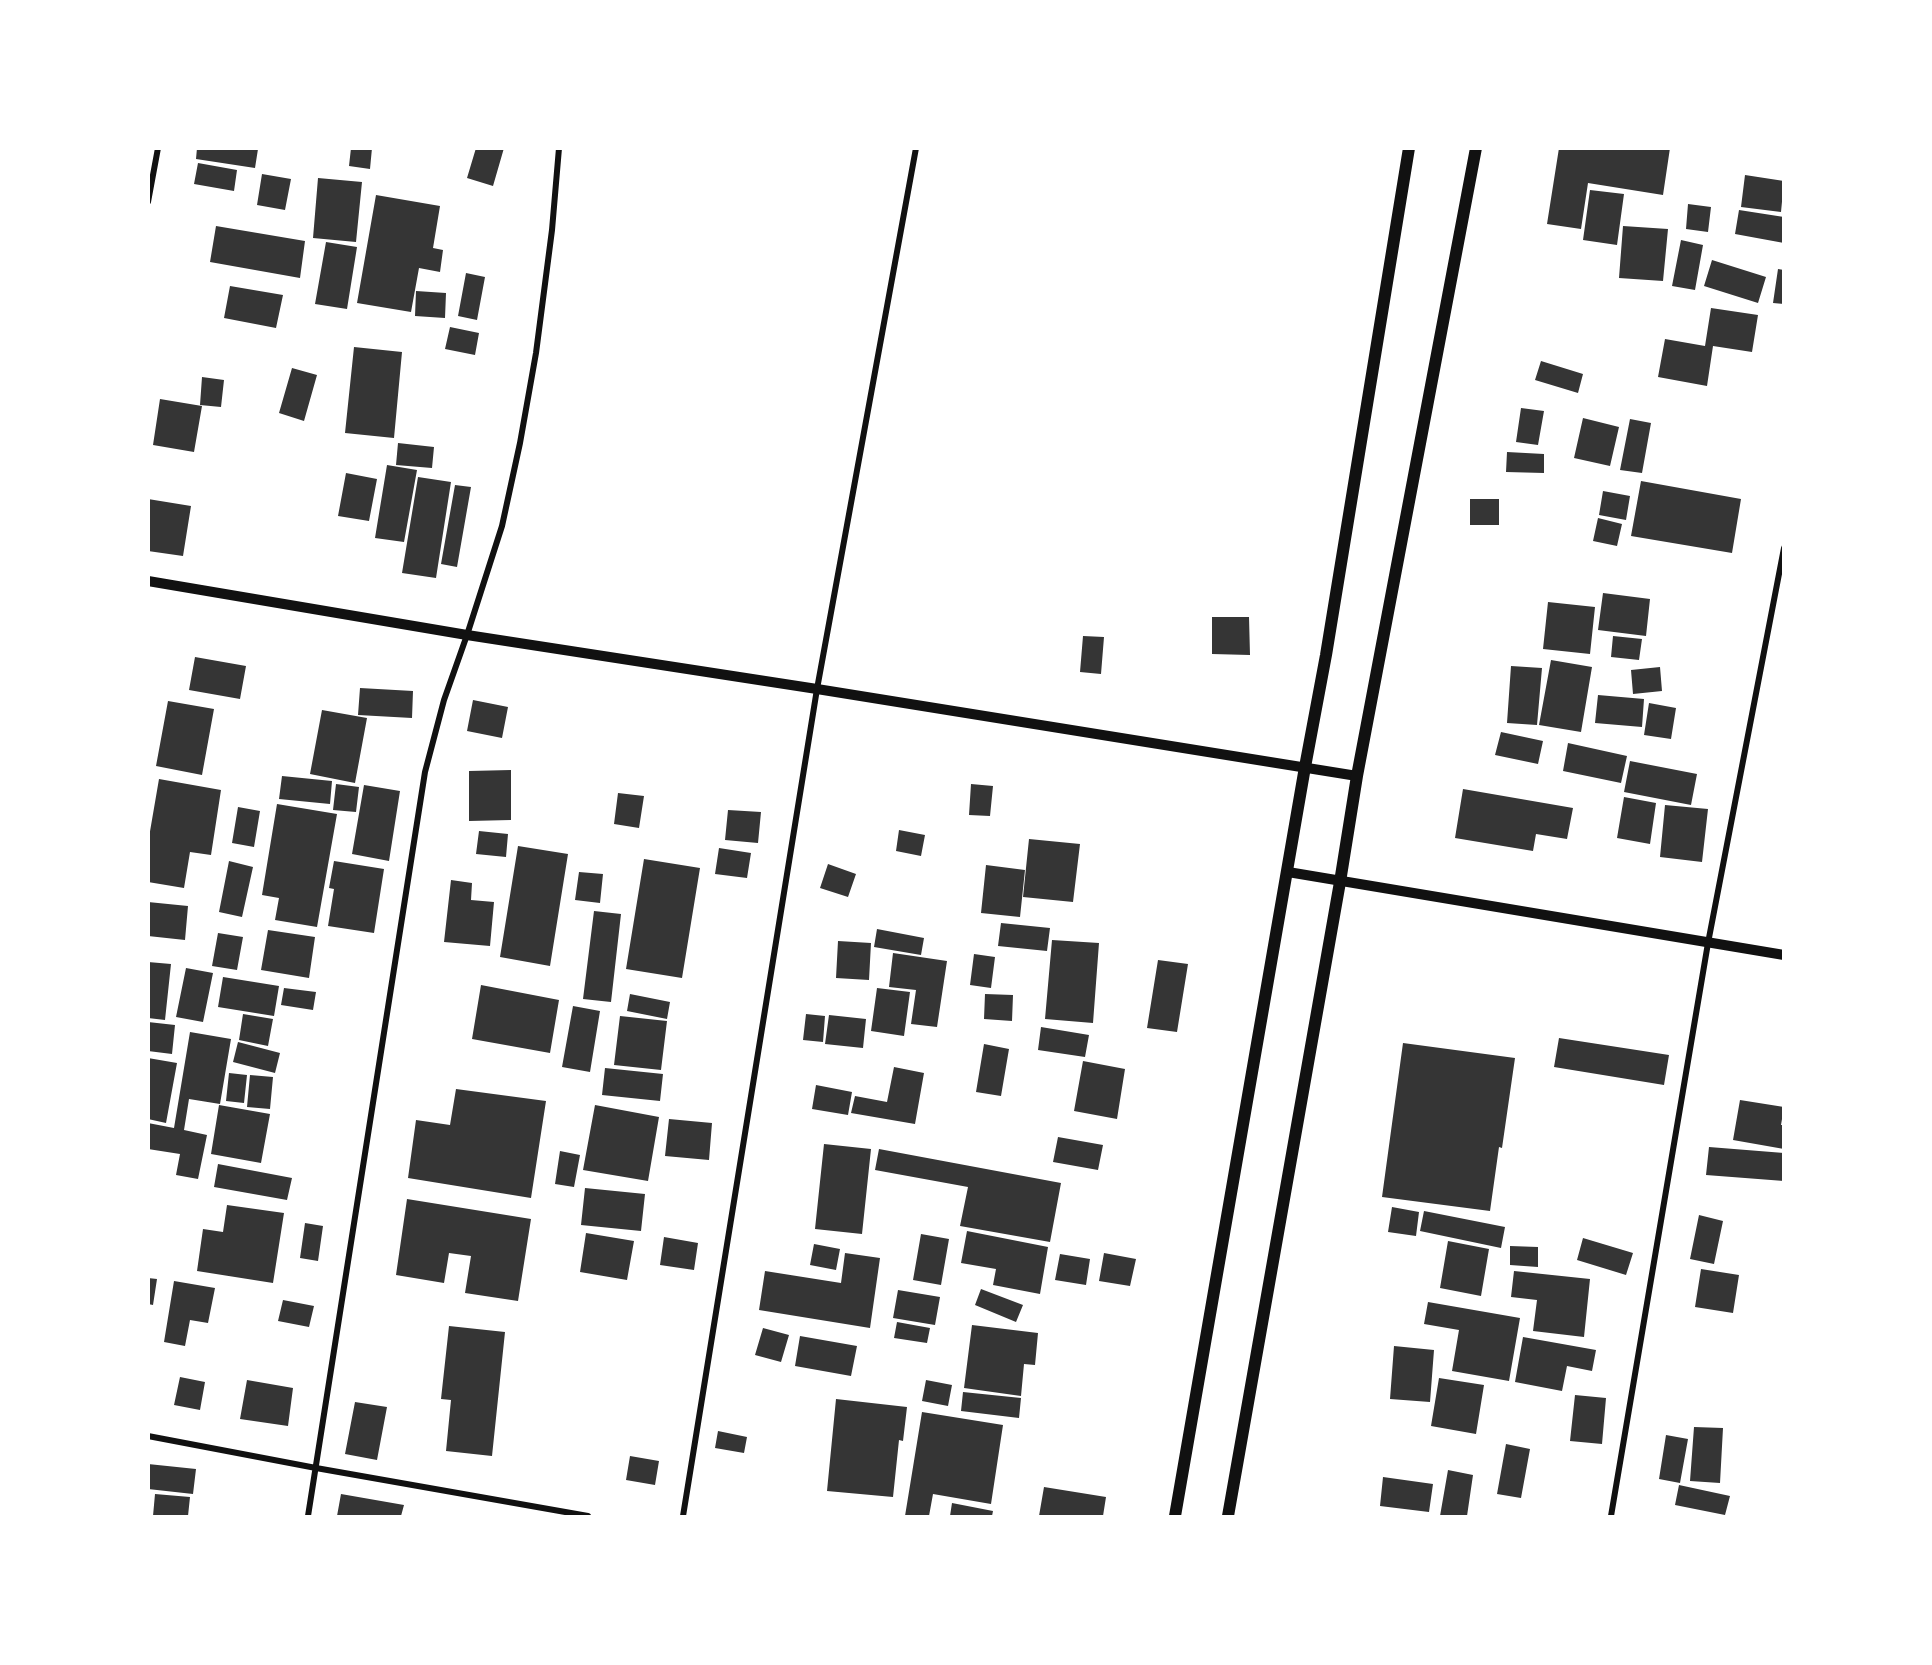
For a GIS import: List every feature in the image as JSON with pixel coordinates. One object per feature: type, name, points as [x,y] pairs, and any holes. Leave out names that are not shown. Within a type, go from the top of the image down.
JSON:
[{"type":"main road","points":[[1175,1516],[1326,655],[1409,148]]},
{"type":"main road","points":[[1228,1516],[1357,776],[1476,148]]},
{"type":"street","points":[[148,202],[158,148]]},
{"type":"street","points":[[308,1516],[425,772],[444,700],[502,526],[520,443],[552,230],[559,148]]},
{"type":"street","points":[[683,1516],[817,689],[915,148]]},
{"type":"street","points":[[1611,1516],[1708,943],[1784,548]]},
{"type":"street","points":[[148,581],[467,635],[1357,776]]},
{"type":"street","points":[[1288,872],[1784,955]]},
{"type":"street","points":[[148,1436],[588,1516]]},
{"type":"building","points":[[197,148],[258,149],[255,168],[196,159]]},
{"type":"building","points":[[351,148],[372,148],[370,169],[349,166]]},
{"type":"building","points":[[476,148],[504,148],[493,186],[467,178]]},
{"type":"building","points":[[1559,148],[1670,148],[1663,195],[1588,183],[1581,229],[1547,224]]},
{"type":"building","points":[[198,163],[237,170],[234,191],[194,184]]},
{"type":"building","points":[[262,174],[291,179],[285,210],[257,205]]},
{"type":"building","points":[[1745,175],[1784,181],[1781,212],[1741,207]]},
{"type":"building","points":[[318,178],[362,182],[356,242],[313,238]]},
{"type":"building","points":[[1590,190],[1624,194],[1617,245],[1583,240]]},
{"type":"building","points":[[376,195],[440,206],[433,248],[443,250],[440,272],[419,268],[411,312],[357,303]]},
{"type":"building","points":[[1688,204],[1711,207],[1708,232],[1686,229]]},
{"type":"building","points":[[1739,210],[1784,217],[1784,243],[1735,234]]},
{"type":"building","points":[[216,226],[305,241],[300,278],[210,262]]},
{"type":"building","points":[[1623,226],[1668,229],[1663,281],[1619,278]]},
{"type":"building","points":[[1681,240],[1703,245],[1695,290],[1672,286]]},
{"type":"building","points":[[326,242],[357,247],[347,309],[315,304]]},
{"type":"building","points":[[1712,260],[1766,277],[1758,303],[1704,286]]},
{"type":"building","points":[[1778,269],[1784,270],[1784,304],[1773,303]]},
{"type":"building","points":[[466,273],[485,277],[477,320],[458,316]]},
{"type":"building","points":[[230,286],[283,295],[276,328],[224,318]]},
{"type":"building","points":[[416,291],[446,293],[445,318],[415,316]]},
{"type":"building","points":[[1711,308],[1758,315],[1752,352],[1713,346],[1707,386],[1658,377],[1665,339],[1705,346]]},
{"type":"building","points":[[450,327],[479,333],[475,355],[445,349]]},
{"type":"building","points":[[354,347],[402,352],[394,438],[345,433]]},
{"type":"building","points":[[1541,361],[1583,374],[1578,393],[1535,380]]},
{"type":"building","points":[[292,368],[317,375],[304,421],[279,413]]},
{"type":"building","points":[[202,377],[224,380],[221,407],[200,405]]},
{"type":"building","points":[[160,399],[202,406],[194,452],[153,445]]},
{"type":"building","points":[[1521,408],[1544,411],[1538,445],[1516,442]]},
{"type":"building","points":[[1583,418],[1619,427],[1610,466],[1574,458]]},
{"type":"building","points":[[1630,419],[1651,423],[1642,473],[1620,470]]},
{"type":"building","points":[[398,443],[434,447],[432,468],[396,465]]},
{"type":"building","points":[[1507,452],[1544,454],[1544,473],[1506,472]]},
{"type":"building","points":[[387,465],[417,470],[404,542],[375,538]]},
{"type":"building","points":[[346,473],[377,479],[369,521],[338,516]]},
{"type":"building","points":[[418,477],[451,482],[436,578],[402,573]]},
{"type":"building","points":[[1641,481],[1741,499],[1732,553],[1631,536]]},
{"type":"building","points":[[455,485],[471,487],[457,567],[441,564]]},
{"type":"building","points":[[1603,491],[1630,496],[1626,520],[1599,515]]},
{"type":"building","points":[[148,499],[191,506],[183,556],[148,551]]},
{"type":"building","points":[[1470,499],[1499,499],[1499,525],[1470,525]]},
{"type":"building","points":[[1598,518],[1622,524],[1617,546],[1593,541]]},
{"type":"building","points":[[1603,593],[1650,599],[1646,636],[1598,630]]},
{"type":"building","points":[[1548,602],[1595,607],[1590,654],[1543,649]]},
{"type":"building","points":[[1212,617],[1249,617],[1250,655],[1212,654]]},
{"type":"building","points":[[1083,636],[1104,637],[1101,674],[1080,672]]},
{"type":"building","points":[[1613,636],[1642,639],[1639,660],[1611,657]]},
{"type":"building","points":[[195,657],[246,666],[240,699],[189,690]]},
{"type":"building","points":[[1551,660],[1592,667],[1581,732],[1539,725]]},
{"type":"building","points":[[1511,666],[1542,668],[1537,725],[1507,723]]},
{"type":"building","points":[[1660,667],[1662,691],[1633,694],[1631,670]]},
{"type":"building","points":[[360,688],[413,691],[412,718],[358,715]]},
{"type":"building","points":[[1598,695],[1644,699],[1642,727],[1595,723]]},
{"type":"building","points":[[473,700],[508,707],[502,738],[467,731]]},
{"type":"building","points":[[168,701],[214,709],[202,775],[156,766]]},
{"type":"building","points":[[1649,703],[1676,708],[1671,739],[1644,735]]},
{"type":"building","points":[[322,710],[367,718],[355,783],[310,774]]},
{"type":"building","points":[[1501,732],[1543,741],[1538,764],[1495,755]]},
{"type":"building","points":[[1568,743],[1627,756],[1621,783],[1563,771]]},
{"type":"building","points":[[1630,761],[1697,774],[1691,805],[1624,792]]},
{"type":"building","points":[[511,770],[511,820],[469,821],[469,771]]},
{"type":"building","points":[[282,776],[332,781],[330,804],[279,799]]},
{"type":"building","points":[[159,779],[221,790],[211,855],[190,852],[184,888],[148,882],[148,843]]},
{"type":"building","points":[[336,784],[359,787],[356,812],[333,810]]},
{"type":"building","points":[[971,784],[993,786],[990,816],[969,815]]},
{"type":"building","points":[[364,785],[400,791],[389,861],[352,854]]},
{"type":"building","points":[[1463,789],[1573,808],[1567,839],[1536,834],[1533,851],[1455,838]]},
{"type":"building","points":[[618,793],[644,796],[639,828],[614,824]]},
{"type":"building","points":[[1624,797],[1656,803],[1650,844],[1617,838]]},
{"type":"building","points":[[277,804],[337,814],[317,927],[275,920],[279,898],[262,895]]},
{"type":"building","points":[[1665,805],[1708,809],[1702,862],[1660,857]]},
{"type":"building","points":[[238,807],[260,811],[254,847],[232,843]]},
{"type":"building","points":[[728,810],[761,812],[758,843],[725,840]]},
{"type":"building","points":[[899,830],[925,835],[921,856],[896,851]]},
{"type":"building","points":[[479,831],[508,834],[506,857],[476,854]]},
{"type":"building","points":[[1029,839],[1080,844],[1073,902],[1023,897]]},
{"type":"building","points":[[518,846],[568,854],[550,966],[500,957]]},
{"type":"building","points":[[719,848],[751,853],[747,878],[715,874]]},
{"type":"building","points":[[644,859],[700,868],[682,978],[626,969]]},
{"type":"building","points":[[229,861],[253,867],[242,917],[219,912]]},
{"type":"building","points":[[334,861],[384,869],[374,933],[328,926],[334,889],[329,888]]},
{"type":"building","points":[[828,864],[856,874],[848,897],[820,888]]},
{"type":"building","points":[[986,865],[1025,870],[1020,917],[981,913]]},
{"type":"building","points":[[579,872],[603,874],[600,903],[575,900]]},
{"type":"building","points":[[451,880],[472,883],[471,900],[494,902],[490,946],[444,942]]},
{"type":"building","points":[[148,902],[188,906],[185,940],[148,936]]},
{"type":"building","points":[[594,911],[621,914],[611,1002],[583,999]]},
{"type":"building","points":[[1001,923],[1050,928],[1047,951],[998,946]]},
{"type":"building","points":[[877,929],[924,938],[921,955],[874,947]]},
{"type":"building","points":[[268,930],[315,937],[309,978],[261,970]]},
{"type":"building","points":[[218,933],[243,937],[237,970],[212,966]]},
{"type":"building","points":[[1052,940],[1099,943],[1093,1023],[1045,1019]]},
{"type":"building","points":[[838,941],[871,943],[869,980],[836,978]]},
{"type":"building","points":[[893,953],[947,961],[937,1027],[911,1024],[916,990],[889,987]]},
{"type":"building","points":[[974,954],[995,957],[991,988],[970,985]]},
{"type":"building","points":[[1158,960],[1188,964],[1177,1032],[1147,1028]]},
{"type":"building","points":[[148,962],[171,964],[165,1020],[148,1018]]},
{"type":"building","points":[[186,968],[213,973],[203,1022],[176,1017]]},
{"type":"building","points":[[223,977],[279,986],[274,1016],[218,1007]]},
{"type":"building","points":[[481,985],[559,1000],[550,1053],[472,1039]]},
{"type":"building","points":[[284,988],[316,992],[313,1010],[281,1005]]},
{"type":"building","points":[[877,988],[910,992],[904,1036],[871,1031]]},
{"type":"building","points":[[630,994],[670,1002],[667,1019],[627,1011]]},
{"type":"building","points":[[985,994],[1013,995],[1012,1021],[984,1019]]},
{"type":"building","points":[[573,1006],[600,1011],[590,1072],[562,1067]]},
{"type":"building","points":[[243,1014],[273,1019],[268,1046],[239,1040]]},
{"type":"building","points":[[806,1014],[825,1016],[823,1042],[803,1040]]},
{"type":"building","points":[[829,1015],[866,1019],[863,1048],[825,1044]]},
{"type":"building","points":[[620,1016],[667,1021],[661,1070],[614,1065]]},
{"type":"building","points":[[148,1022],[175,1025],[172,1054],[148,1051]]},
{"type":"building","points":[[1041,1027],[1089,1035],[1085,1057],[1038,1050]]},
{"type":"building","points":[[190,1032],[231,1039],[220,1104],[189,1099],[184,1130],[207,1135],[198,1179],[176,1175],[180,1154],[148,1149],[148,1123],[174,1128]]},
{"type":"building","points":[[1559,1038],[1669,1055],[1664,1085],[1554,1067]]},
{"type":"building","points":[[238,1042],[280,1053],[275,1073],[233,1062]]},
{"type":"building","points":[[1403,1043],[1515,1058],[1490,1211],[1382,1197]]},
{"type":"building","points":[[984,1044],[1009,1049],[1001,1096],[976,1092]]},
{"type":"building","points":[[148,1058],[177,1063],[166,1123],[148,1119]]},
{"type":"building","points":[[1083,1061],[1125,1069],[1117,1119],[1074,1111]]},
{"type":"building","points":[[894,1067],[924,1073],[915,1124],[851,1113],[855,1096],[887,1102]]},
{"type":"building","points":[[605,1068],[663,1074],[660,1101],[602,1095]]},
{"type":"building","points":[[229,1073],[247,1075],[244,1103],[226,1101]]},
{"type":"building","points":[[250,1075],[273,1077],[270,1109],[247,1107]]},
{"type":"building","points":[[816,1085],[852,1092],[848,1115],[812,1109]]},
{"type":"building","points":[[456,1089],[546,1101],[531,1198],[408,1178],[416,1120],[450,1125]]},
{"type":"building","points":[[1740,1100],[1784,1107],[1781,1125],[1784,1125],[1784,1149],[1733,1140]]},
{"type":"building","points":[[219,1105],[270,1114],[261,1163],[211,1154]]},
{"type":"building","points":[[595,1105],[659,1117],[648,1181],[583,1170]]},
{"type":"building","points":[[669,1119],[712,1123],[709,1160],[665,1156]]},
{"type":"building","points":[[1058,1137],[1103,1145],[1098,1170],[1053,1162]]},
{"type":"building","points":[[824,1144],[871,1149],[862,1234],[815,1229]]},
{"type":"building","points":[[1709,1147],[1784,1153],[1784,1181],[1706,1175]]},
{"type":"building","points":[[879,1149],[1061,1183],[1050,1242],[960,1226],[968,1187],[875,1170]]},
{"type":"building","points":[[560,1151],[580,1155],[574,1187],[555,1184]]},
{"type":"building","points":[[218,1164],[292,1178],[287,1200],[214,1187]]},
{"type":"building","points":[[585,1188],[645,1194],[641,1231],[581,1225]]},
{"type":"building","points":[[407,1199],[531,1219],[518,1301],[465,1293],[471,1256],[449,1253],[444,1283],[396,1275]]},
{"type":"building","points":[[227,1205],[284,1213],[273,1283],[197,1271],[203,1229],[223,1232]]},
{"type":"building","points":[[1392,1207],[1419,1212],[1416,1236],[1388,1232]]},
{"type":"building","points":[[1424,1211],[1505,1227],[1501,1248],[1420,1231]]},
{"type":"building","points":[[1699,1215],[1723,1221],[1714,1264],[1690,1259]]},
{"type":"building","points":[[305,1223],[323,1226],[318,1261],[300,1258]]},
{"type":"building","points":[[967,1231],[1048,1247],[1040,1294],[993,1285],[996,1269],[961,1263]]},
{"type":"building","points":[[586,1233],[634,1241],[627,1280],[580,1272]]},
{"type":"building","points":[[921,1234],[949,1239],[941,1285],[913,1280]]},
{"type":"building","points":[[664,1237],[698,1243],[694,1270],[660,1265]]},
{"type":"building","points":[[1583,1238],[1633,1253],[1626,1275],[1577,1260]]},
{"type":"building","points":[[1448,1241],[1489,1249],[1481,1296],[1440,1288]]},
{"type":"building","points":[[814,1244],[840,1249],[836,1270],[810,1265]]},
{"type":"building","points":[[1510,1246],[1538,1247],[1538,1267],[1510,1265]]},
{"type":"building","points":[[845,1253],[880,1258],[870,1328],[759,1310],[765,1271],[841,1283]]},
{"type":"building","points":[[1104,1253],[1136,1259],[1130,1286],[1099,1281]]},
{"type":"building","points":[[1060,1254],[1090,1259],[1086,1285],[1055,1280]]},
{"type":"building","points":[[1701,1269],[1739,1275],[1733,1313],[1695,1307]]},
{"type":"building","points":[[1514,1271],[1590,1279],[1584,1337],[1533,1331],[1537,1300],[1511,1297]]},
{"type":"building","points":[[148,1278],[157,1279],[153,1305],[148,1304]]},
{"type":"building","points":[[174,1281],[215,1288],[208,1323],[190,1320],[185,1346],[164,1342]]},
{"type":"building","points":[[981,1289],[1023,1305],[1016,1322],[975,1305]]},
{"type":"building","points":[[898,1290],[940,1297],[935,1325],[893,1318]]},
{"type":"building","points":[[283,1300],[314,1306],[309,1327],[278,1321]]},
{"type":"building","points":[[1428,1302],[1520,1318],[1509,1381],[1452,1371],[1459,1330],[1424,1324]]},
{"type":"building","points":[[897,1322],[930,1328],[927,1343],[894,1338]]},
{"type":"building","points":[[972,1325],[1038,1333],[1035,1365],[1024,1364],[1021,1396],[964,1388]]},
{"type":"building","points":[[449,1326],[505,1332],[492,1456],[446,1451],[451,1400],[441,1399]]},
{"type":"building","points":[[763,1328],[789,1335],[781,1362],[755,1355]]},
{"type":"building","points":[[800,1336],[857,1346],[851,1376],[795,1366]]},
{"type":"building","points":[[1523,1337],[1596,1350],[1592,1371],[1567,1366],[1562,1391],[1515,1382]]},
{"type":"building","points":[[1394,1346],[1434,1350],[1430,1402],[1390,1399]]},
{"type":"building","points":[[180,1377],[205,1382],[200,1410],[174,1405]]},
{"type":"building","points":[[1439,1378],[1484,1385],[1476,1434],[1431,1426]]},
{"type":"building","points":[[247,1380],[293,1388],[288,1426],[240,1419]]},
{"type":"building","points":[[926,1380],[952,1385],[948,1406],[922,1401]]},
{"type":"building","points":[[963,1392],[1021,1398],[1019,1418],[961,1411]]},
{"type":"building","points":[[1575,1395],[1606,1398],[1602,1444],[1570,1441]]},
{"type":"building","points":[[836,1399],[907,1407],[903,1441],[899,1440],[893,1497],[827,1491]]},
{"type":"building","points":[[355,1402],[387,1407],[377,1460],[345,1454]]},
{"type":"building","points":[[922,1412],[1003,1425],[991,1504],[933,1494],[929,1516],[905,1516]]},
{"type":"building","points":[[1694,1427],[1723,1428],[1720,1483],[1690,1481]]},
{"type":"building","points":[[718,1431],[747,1437],[744,1453],[715,1448]]},
{"type":"building","points":[[1666,1435],[1688,1439],[1680,1483],[1659,1479]]},
{"type":"building","points":[[1506,1444],[1530,1449],[1521,1498],[1497,1494]]},
{"type":"building","points":[[630,1456],[659,1461],[655,1485],[626,1480]]},
{"type":"building","points":[[148,1464],[196,1469],[193,1494],[148,1489]]},
{"type":"building","points":[[1448,1470],[1473,1475],[1467,1516],[1440,1516]]},
{"type":"building","points":[[1383,1477],[1433,1484],[1429,1512],[1380,1506]]},
{"type":"building","points":[[1679,1485],[1730,1496],[1725,1515],[1675,1505]]},
{"type":"building","points":[[1044,1487],[1106,1497],[1103,1516],[1039,1516]]},
{"type":"building","points":[[155,1494],[190,1497],[188,1516],[153,1516]]},
{"type":"building","points":[[341,1494],[404,1505],[401,1516],[337,1516]]},
{"type":"building","points":[[952,1503],[993,1511],[992,1516],[950,1516]]}]
